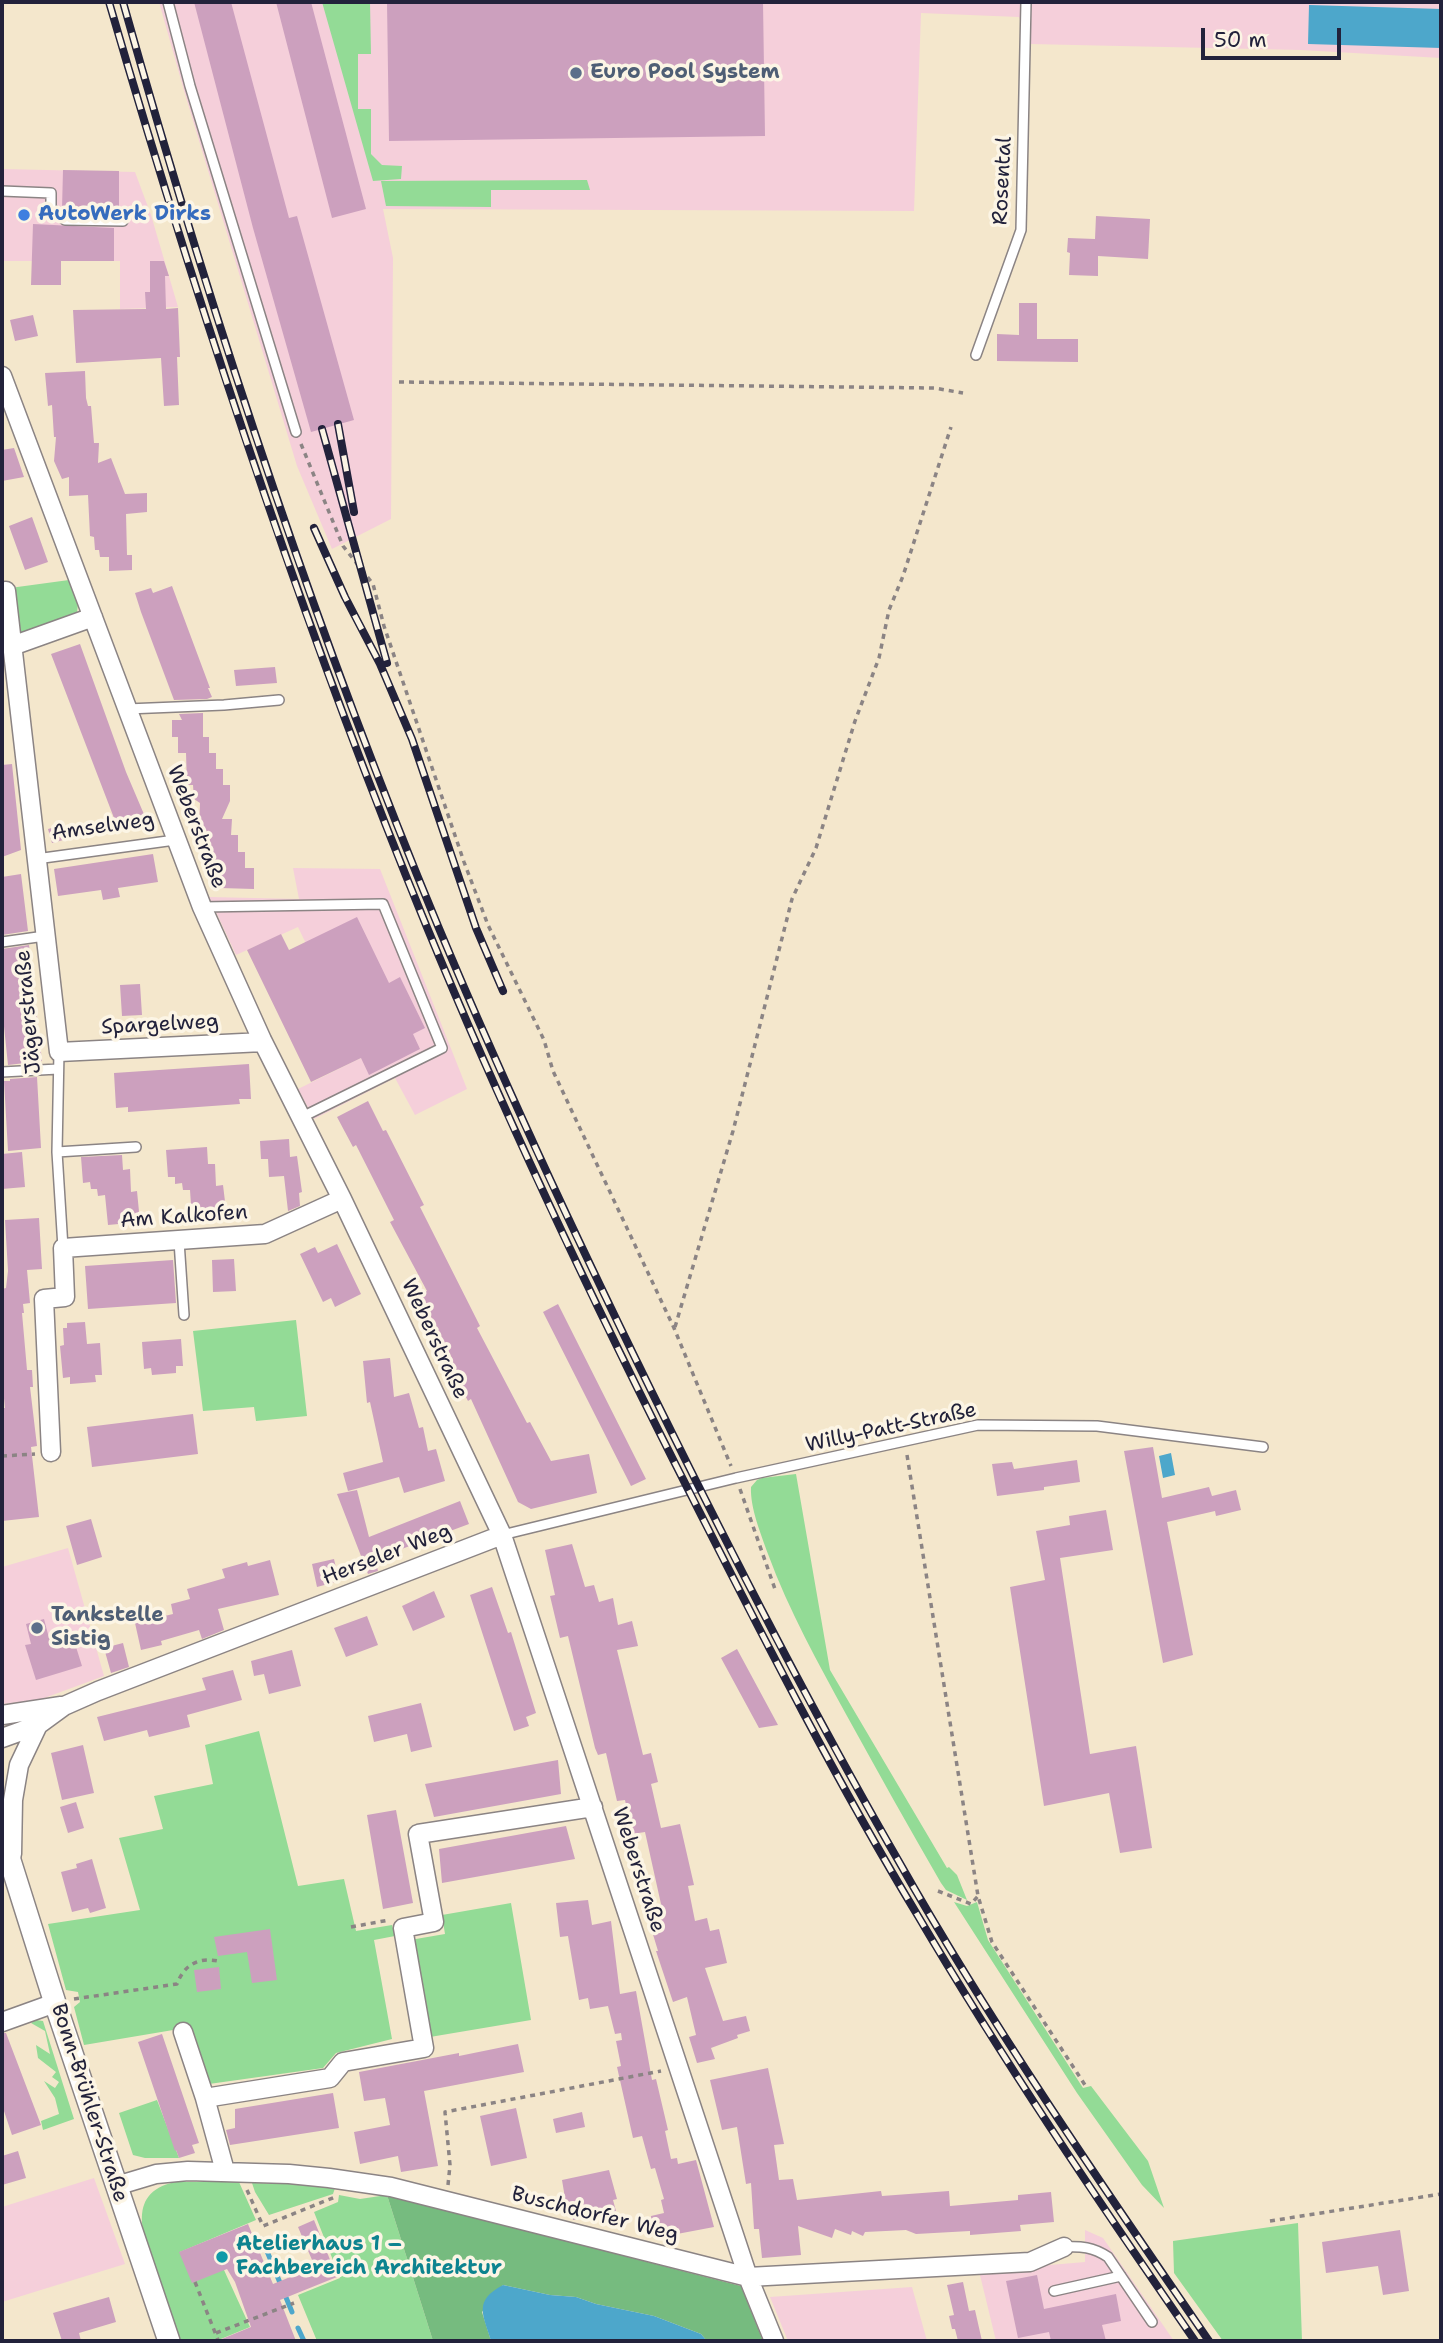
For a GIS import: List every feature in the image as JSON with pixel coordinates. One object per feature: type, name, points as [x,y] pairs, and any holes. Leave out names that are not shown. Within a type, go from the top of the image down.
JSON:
[{"type":"street","name":"Weberstraße","points":[[2,376],[202,907],[263,1042],[303,1117],[502,1535],[748,2277],[774,2341]]},
{"type":"street","name":"Jägerstraße","points":[[6,591],[59,1061]]},
{"type":"street","points":[[12,646],[93,617]]},
{"type":"street","name":"Spargelweg","points":[[59,1061],[263,1042]]},
{"type":"street","name":"Am Kalkofen","points":[[62,1248],[265,1234],[342,1199]]},
{"type":"street","name":"Jägerstraße","points":[[44,1453],[44,1298],[65,1297],[62,1248]]},
{"type":"street","name":"Herseler Weg","points":[[2,1714],[64,1706],[502,1535]]},
{"type":"street","name":"Herseler Weg","points":[[2,1738],[38,1725],[64,1706]]},
{"type":"street","name":"Bonn-Brühler-Straße","points":[[11,1864],[13,1800],[19,1765],[38,1725]]},
{"type":"street","points":[[205,2098],[330,2078],[344,2062],[424,2048],[403,1928],[434,1922],[418,1834],[593,1807]]},
{"type":"street","name":"Bonn-Brühler-Straße","points":[[2,1835],[55,2003],[169,2341]]},
{"type":"street","points":[[2,2022],[55,2003]]},
{"type":"street","points":[[183,2032],[232,2172]]},
{"type":"street","name":"Buschdorfer Weg","points":[[116,2186],[156,2174],[188,2171],[289,2174],[391,2187],[748,2277],[1030,2262],[1064,2247]]},
{"type":"lane","points":[[168,2],[190,86],[296,432]]},
{"type":"lane","name":"Rosental","points":[[976,355],[1021,230],[1026,2]]},
{"type":"lane","points":[[2,191],[51,193],[51,208],[65,220],[122,221]]},
{"type":"lane","points":[[127,709],[279,700]]},
{"type":"lane","name":"Amselweg","points":[[36,859],[176,840]]},
{"type":"lane","points":[[202,907],[383,904],[442,1048],[303,1117]]},
{"type":"lane","points":[[2,942],[45,936]]},
{"type":"lane","points":[[2,1072],[59,1061]]},
{"type":"lane","name":"Jägerstraße","points":[[59,1061],[57,1152],[62,1248]]},
{"type":"lane","points":[[57,1152],[136,1147]]},
{"type":"lane","points":[[179,1241],[184,1315]]},
{"type":"lane","name":"Willy-Patt-Straße","points":[[736,1478],[978,1425],[1097,1426],[1262,1447]]},
{"type":"lane","name":"Herseler Weg","points":[[502,1535],[736,1478]]},
{"type":"lane","points":[[1064,2247],[1084,2246],[1108,2256],[1152,2322]]},
{"type":"lane","points":[[1054,2291],[1121,2276]]},
{"type":"path","points":[[399,382],[934,388],[963,393]]},
{"type":"path","points":[[674,1328],[733,1131],[792,899],[816,848],[855,721],[879,658],[889,610],[951,427]]},
{"type":"path","points":[[296,432],[342,546],[373,584],[384,626],[425,749],[488,925],[544,1041],[552,1071],[674,1328],[736,1478],[776,1592]]},
{"type":"path","points":[[905,1443],[978,1896],[992,1941],[1085,2085]]},
{"type":"path","points":[[2,1456],[44,1453]]},
{"type":"path","points":[[938,1891],[965,1903],[971,1903],[978,1896]]},
{"type":"path","points":[[351,1927],[401,1918],[403,1928]]},
{"type":"path","points":[[55,2003],[177,1984],[180,1975],[188,1966],[200,1960],[218,1961]]},
{"type":"path","points":[[446,2201],[450,2165],[445,2112],[679,2067]]},
{"type":"path","points":[[232,2172],[262,2226],[334,2199],[341,2180]]},
{"type":"path","points":[[1270,2221],[1441,2194]]},
{"type":"path","points":[[195,2282],[218,2340]]},
{"type":"path","points":[[216,2333],[294,2303]]},
{"type":"shaded area","points":[[159,2],[1441,2],[1441,58],[1301,50],[1030,44],[1019,17],[921,13],[914,211],[383,209],[393,258],[391,519],[332,549],[297,466]]},
{"type":"shaded area","points":[[2,169],[135,172],[151,215],[178,307],[120,309],[120,261],[2,261]]},
{"type":"shaded area","points":[[293,868],[380,869],[467,1089],[415,1115],[395,1078],[314,1119],[298,1089],[361,1058],[298,927],[236,955],[209,897],[299,899]]},
{"type":"shaded area","points":[[68,1548],[104,1676],[39,1700],[2,1704],[2,1567]]},
{"type":"shaded area","points":[[94,2178],[125,2264],[2,2302],[2,2207]]},
{"type":"shaded area","points":[[1085,2230],[1103,2238],[1174,2341],[996,2341],[979,2271],[1085,2262]]},
{"type":"shaded area","points":[[912,2287],[927,2341],[788,2341],[770,2297]]},
{"type":"green space","points":[[322,2],[370,2],[371,54],[358,54],[358,109],[371,109],[371,154],[382,165],[402,166],[401,179],[373,181]]},
{"type":"green space","points":[[587,180],[590,190],[491,190],[491,207],[386,206],[381,181]]},
{"type":"green space","points":[[69,580],[78,604],[77,613],[15,635],[10,588]]},
{"type":"green space","points":[[296,1320],[307,1416],[256,1421],[254,1407],[203,1411],[193,1331]]},
{"type":"green space","points":[[796,1474],[830,1670],[947,1868],[957,1875],[967,1900],[946,1890],[941,1883],[825,1676],[776,1575],[756,1521],[751,1487],[762,1478]]},
{"type":"green space","points":[[259,1731],[298,1886],[344,1879],[356,1931],[392,1925],[395,1936],[374,1940],[392,2039],[336,2053],[323,2068],[209,2084],[185,2028],[84,2045],[74,2007],[80,2002],[78,1992],[66,1990],[48,1924],[140,1910],[119,1838],[163,1829],[154,1796],[213,1784],[205,1745]]},
{"type":"green space","points":[[954,1902],[967,1906],[977,1902],[988,1940],[1083,2088],[1091,2086],[1148,2161],[1164,2208],[1142,2185],[1077,2093]]},
{"type":"green space","points":[[511,1903],[531,2020],[430,2037],[410,1940],[445,1934],[442,1915]]},
{"type":"green space","points":[[36,2020],[43,2021],[74,2119],[43,2130],[41,2121],[59,2114],[55,2098],[44,2081],[55,2088],[59,2082],[52,2077],[56,2072],[38,2058],[36,2045],[50,2054],[45,2031],[31,2023]]},
{"type":"green space","points":[[157,2100],[179,2158],[145,2158],[133,2155],[119,2113]]},
{"type":"green space","points":[[175,2182],[239,2182],[256,2220],[180,2252],[224,2270],[250,2327],[216,2341],[180,2341],[147,2248],[142,2220],[143,2207],[149,2196],[159,2188]]},
{"type":"green space","points":[[252,2183],[335,2188],[333,2194],[269,2215]]},
{"type":"green space","points":[[339,2195],[360,2199],[387,2195],[433,2341],[317,2341],[298,2295],[340,2278],[314,2212],[338,2202]]},
{"type":"green space","points":[[387,2195],[741,2286],[763,2341],[707,2341],[701,2334],[654,2316],[576,2297],[550,2295],[503,2285],[482,2312],[491,2341],[433,2341]]},
{"type":"green space","points":[[1298,2223],[1302,2341],[1223,2341],[1174,2273],[1173,2241]]},
{"type":"water","points":[[1309,5],[1441,9],[1441,48],[1308,44]]},
{"type":"water","points":[[1171,1453],[1175,1475],[1163,1478],[1159,1456]]},
{"type":"water","points":[[503,2285],[550,2295],[576,2297],[654,2316],[701,2334],[707,2341],[491,2341],[483,2316],[484,2303],[487,2297]]},
{"type":"building","points":[[194,2],[231,2],[289,218],[297,216],[354,420],[311,432],[253,228]]},
{"type":"building","points":[[276,2],[311,2],[366,209],[332,218]]},
{"type":"building","name":"Euro Pool System","points":[[387,2],[763,2],[765,136],[389,141]]},
{"type":"building","points":[[63,170],[119,171],[119,206],[114,206],[114,214],[68,213],[62,209]]},
{"type":"building","points":[[1096,216],[1150,219],[1148,259],[1098,256],[1098,276],[1069,275],[1068,238],[1095,239]]},
{"type":"building","points":[[33,224],[114,228],[114,261],[61,261],[61,285],[31,285]]},
{"type":"building","points":[[150,261],[164,261],[169,276],[165,276],[166,309],[178,308],[179,405],[164,406],[161,358],[76,363],[73,310],[146,309],[145,292],[150,292]]},
{"type":"building","points":[[1019,303],[1037,303],[1037,339],[1078,339],[1078,362],[997,361],[997,334],[1019,335]]},
{"type":"building","points":[[33,315],[38,336],[15,341],[10,320]]},
{"type":"building","points":[[85,371],[86,398],[88,406],[91,406],[94,443],[99,443],[98,463],[111,458],[125,494],[147,493],[147,512],[126,514],[127,555],[132,555],[132,570],[109,571],[109,557],[100,557],[99,550],[95,550],[94,537],[90,536],[88,495],[69,496],[69,477],[62,479],[54,461],[56,437],[52,405],[48,406],[45,373]]},
{"type":"building","points":[[14,448],[24,477],[2,481],[2,450]]},
{"type":"building","points":[[32,517],[48,562],[25,570],[9,526]]},
{"type":"building","points":[[172,586],[210,688],[212,697],[207,699],[174,700],[135,593],[151,588],[153,593]]},
{"type":"building","points":[[80,644],[126,772],[146,819],[119,831],[51,654]]},
{"type":"building","points":[[275,667],[277,683],[236,686],[234,670]]},
{"type":"building","points":[[203,713],[203,737],[209,737],[209,753],[216,753],[216,769],[223,769],[223,785],[230,785],[230,801],[222,819],[232,819],[231,835],[238,835],[238,852],[245,852],[245,868],[254,868],[254,889],[220,888],[220,868],[213,868],[213,851],[206,851],[206,835],[199,835],[200,803],[194,799],[193,785],[187,785],[186,753],[178,753],[178,737],[172,737],[172,720],[182,720],[179,714]]},
{"type":"building","points":[[12,764],[21,850],[2,857],[2,765]]},
{"type":"building","points":[[63,825],[67,839],[52,843],[48,829]]},
{"type":"building","points":[[153,854],[158,882],[118,888],[120,897],[103,900],[101,890],[58,896],[54,869]]},
{"type":"building","points":[[21,874],[28,931],[2,935],[2,877]]},
{"type":"building","points":[[357,917],[389,983],[400,977],[425,1028],[413,1034],[420,1049],[369,1075],[361,1058],[311,1082],[247,950],[281,934],[289,950]]},
{"type":"building","points":[[29,945],[42,1061],[8,1065],[2,1007],[2,949]]},
{"type":"building","points":[[140,984],[142,1015],[122,1016],[120,985]]},
{"type":"building","points":[[249,1064],[251,1099],[239,1099],[240,1104],[128,1112],[128,1107],[116,1108],[114,1073]]},
{"type":"building","points":[[37,1077],[41,1148],[8,1151],[4,1081]]},
{"type":"building","points":[[368,1101],[424,1205],[420,1207],[480,1326],[477,1328],[527,1423],[530,1422],[551,1461],[589,1454],[597,1493],[531,1509],[518,1502],[471,1399],[468,1401],[448,1363],[453,1360],[420,1295],[427,1291],[390,1222],[394,1220],[356,1145],[353,1147],[337,1117]]},
{"type":"building","points":[[289,1139],[290,1157],[297,1156],[302,1192],[299,1193],[300,1206],[288,1211],[284,1176],[269,1177],[268,1159],[261,1159],[260,1141]]},
{"type":"building","points":[[207,1147],[208,1164],[215,1164],[216,1186],[223,1185],[227,1218],[192,1220],[190,1190],[183,1190],[182,1183],[175,1184],[175,1177],[168,1177],[166,1150]]},
{"type":"building","points":[[22,1152],[25,1187],[2,1189],[2,1154]]},
{"type":"building","points":[[122,1155],[123,1170],[130,1169],[131,1192],[137,1191],[140,1222],[108,1225],[105,1195],[98,1196],[97,1189],[91,1189],[90,1182],[83,1183],[81,1157]]},
{"type":"building","points":[[39,1218],[42,1269],[27,1270],[30,1303],[23,1304],[22,1313],[27,1370],[32,1370],[33,1387],[30,1387],[37,1446],[31,1447],[39,1517],[2,1521],[2,1408],[5,1408],[2,1379],[2,1289],[6,1288],[8,1271],[5,1220]]},
{"type":"building","points":[[337,1244],[361,1294],[335,1307],[331,1298],[323,1302],[300,1254],[315,1247],[318,1253]]},
{"type":"building","points":[[234,1259],[236,1291],[213,1292],[212,1260]]},
{"type":"building","points":[[173,1260],[176,1303],[88,1309],[85,1266]]},
{"type":"building","points":[[558,1304],[646,1479],[631,1486],[543,1312]]},
{"type":"building","points":[[85,1322],[87,1344],[100,1343],[102,1375],[95,1375],[96,1382],[70,1384],[70,1377],[63,1378],[60,1346],[64,1345],[63,1328],[67,1328],[67,1323]]},
{"type":"building","points":[[181,1339],[183,1366],[176,1366],[176,1373],[152,1375],[151,1368],[144,1369],[142,1342]]},
{"type":"building","points":[[390,1358],[394,1397],[409,1393],[419,1428],[423,1427],[428,1451],[436,1449],[445,1481],[404,1493],[399,1477],[348,1491],[343,1473],[383,1462],[370,1402],[367,1403],[363,1361]]},
{"type":"building","points":[[193,1414],[198,1454],[92,1467],[87,1427]]},
{"type":"building","points":[[1153,1447],[1162,1498],[1209,1487],[1212,1496],[1236,1490],[1241,1510],[1216,1516],[1215,1511],[1167,1522],[1193,1655],[1163,1663],[1124,1451]]},
{"type":"building","points":[[1077,1460],[1080,1482],[997,1496],[992,1464],[1012,1462],[1014,1469]]},
{"type":"building","points":[[357,1490],[369,1537],[460,1501],[469,1524],[399,1550],[402,1557],[377,1567],[378,1571],[368,1574],[337,1494]]},
{"type":"building","points":[[1106,1510],[1113,1550],[1060,1558],[1090,1754],[1136,1746],[1152,1848],[1120,1853],[1109,1793],[1044,1806],[1010,1587],[1045,1580],[1036,1531],[1070,1525],[1069,1516]]},
{"type":"building","points":[[91,1519],[102,1557],[77,1565],[66,1526]]},
{"type":"building","points":[[572,1544],[585,1587],[594,1585],[599,1602],[613,1598],[618,1625],[632,1621],[638,1646],[617,1650],[643,1755],[651,1753],[658,1782],[651,1784],[661,1828],[680,1824],[694,1885],[688,1886],[695,1921],[707,1918],[710,1931],[719,1929],[727,1963],[705,1968],[723,2021],[746,2016],[750,2031],[711,2048],[715,2059],[697,2063],[689,2037],[696,2035],[687,1997],[673,2002],[645,1908],[661,1904],[645,1832],[632,1834],[625,1800],[617,1801],[606,1753],[598,1755],[595,1748],[568,1636],[560,1638],[550,1596],[555,1595],[545,1550]]},
{"type":"building","points":[[334,1559],[339,1581],[317,1587],[312,1564]]},
{"type":"building","points":[[270,1560],[279,1595],[218,1609],[224,1630],[202,1639],[199,1630],[161,1641],[162,1645],[141,1650],[135,1623],[173,1614],[171,1604],[190,1599],[187,1589],[225,1578],[222,1569],[247,1562],[248,1566]]},
{"type":"building","points":[[492,1587],[508,1633],[511,1632],[536,1713],[526,1717],[529,1726],[514,1731],[470,1595]]},
{"type":"building","points":[[434,1591],[445,1617],[413,1631],[402,1606]]},
{"type":"building","points":[[367,1616],[378,1645],[346,1657],[334,1628]]},
{"type":"building","points":[[44,1619],[49,1638],[71,1631],[82,1666],[36,1680],[25,1645],[31,1644],[26,1624]]},
{"type":"building","points":[[123,1643],[129,1667],[111,1673],[104,1648]]},
{"type":"building","points":[[737,1649],[778,1725],[759,1728],[721,1658]]},
{"type":"building","points":[[292,1650],[301,1686],[269,1694],[264,1674],[254,1676],[251,1661]]},
{"type":"building","points":[[233,1670],[242,1700],[187,1715],[190,1727],[149,1737],[147,1730],[104,1741],[97,1717],[206,1690],[202,1678]]},
{"type":"building","points":[[421,1703],[432,1747],[411,1752],[407,1734],[374,1742],[368,1716]]},
{"type":"building","points":[[83,1745],[94,1793],[62,1800],[51,1753]]},
{"type":"building","points":[[558,1760],[561,1794],[434,1817],[425,1784]]},
{"type":"building","points":[[76,1802],[84,1828],[68,1833],[60,1807]]},
{"type":"building","points":[[396,1810],[413,1903],[383,1909],[367,1815]]},
{"type":"building","points":[[566,1826],[575,1859],[442,1883],[439,1849]]},
{"type":"building","points":[[92,1859],[106,1908],[90,1913],[88,1908],[72,1912],[61,1872],[77,1868],[76,1864]]},
{"type":"building","points":[[588,1900],[592,1925],[611,1921],[620,1994],[636,1991],[652,2080],[656,2079],[668,2130],[665,2131],[671,2159],[677,2158],[678,2164],[696,2160],[714,2227],[677,2234],[676,2228],[653,2233],[651,2216],[664,2213],[661,2200],[664,2199],[655,2168],[651,2169],[642,2136],[633,2138],[617,2067],[621,2066],[616,2041],[622,2040],[621,2033],[615,2034],[608,2006],[590,2009],[588,1998],[579,2000],[568,1936],[560,1937],[556,1903]]},
{"type":"building","points":[[270,1929],[277,1980],[252,1983],[247,1952],[218,1956],[214,1937]]},
{"type":"building","points":[[219,1967],[221,1989],[197,1992],[194,1970]]},
{"type":"building","points":[[2,2033],[6,2033],[41,2125],[12,2135],[2,2105]]},
{"type":"building","points":[[162,2034],[199,2143],[192,2145],[195,2153],[179,2158],[138,2042]]},
{"type":"building","points":[[518,2044],[524,2072],[424,2091],[438,2166],[401,2172],[398,2156],[360,2164],[354,2132],[390,2125],[385,2098],[364,2101],[359,2072]]},
{"type":"building","points":[[768,2068],[784,2144],[774,2145],[779,2180],[793,2179],[797,2200],[881,2191],[882,2196],[949,2191],[950,2206],[1018,2200],[1018,2195],[1051,2192],[1054,2222],[1020,2225],[1021,2231],[970,2235],[970,2231],[916,2234],[906,2230],[865,2232],[863,2236],[852,2231],[851,2235],[835,2229],[832,2238],[798,2226],[801,2255],[762,2258],[759,2229],[754,2229],[751,2183],[746,2184],[737,2127],[722,2130],[710,2080]]},
{"type":"building","points":[[333,2093],[339,2128],[230,2145],[226,2130],[235,2128],[235,2109]]},
{"type":"building","points":[[516,2108],[527,2158],[491,2166],[480,2116]]},
{"type":"building","points":[[582,2112],[585,2127],[556,2133],[553,2119]]},
{"type":"building","points":[[18,2151],[26,2178],[2,2185],[2,2156]]},
{"type":"building","points":[[609,2170],[617,2199],[613,2200],[616,2211],[573,2220],[571,2209],[567,2210],[562,2180]]},
{"type":"building","points":[[314,2220],[337,2277],[280,2300],[296,2341],[217,2341],[251,2327],[235,2282],[227,2269],[192,2283],[179,2252],[248,2224],[273,2284],[315,2267],[298,2227]]},
{"type":"building","points":[[1400,2230],[1409,2291],[1383,2295],[1378,2266],[1326,2273],[1322,2242]]},
{"type":"building","points":[[1037,2275],[1044,2309],[1116,2294],[1121,2321],[1102,2325],[1106,2341],[1051,2341],[1049,2332],[1018,2338],[1006,2281]]},
{"type":"building","points":[[963,2282],[969,2311],[975,2310],[982,2341],[958,2341],[955,2329],[952,2329],[949,2316],[954,2315],[947,2285]]},
{"type":"building","points":[[109,2297],[116,2322],[79,2333],[81,2341],[62,2341],[53,2313]]},
{"type":"waterway","points":[[262,2239],[292,2312]]},
{"type":"waterway","points":[[298,2328],[304,2341]]},
{"type":"railway","points":[[109,2],[179,236],[255,468],[337,698],[457,999],[555,1217],[722,1555],[803,1712],[888,1866],[1018,2078],[1195,2341]]},
{"type":"railway","points":[[123,2],[228,353],[348,699],[438,926],[560,1200],[715,1518],[791,1666],[871,1812],[1009,2044],[1209,2341]]},
{"type":"railway","points":[[338,424],[354,512]]},
{"type":"railway","points":[[322,429],[387,663]]},
{"type":"railway","points":[[314,528],[345,597],[380,664],[412,739],[476,928],[503,991]]},
{"type":"place","name":"Euro Pool System","points":[[576,73]]},
{"type":"place","name":"AutoWerk Dirks","points":[[24,215]]},
{"type":"place","name":"Tankstelle Sistig","points":[[37,1628]]},
{"type":"place","name":"Atelierhaus 1 – Fachbereich Architektur","points":[[222,2257]]}]
